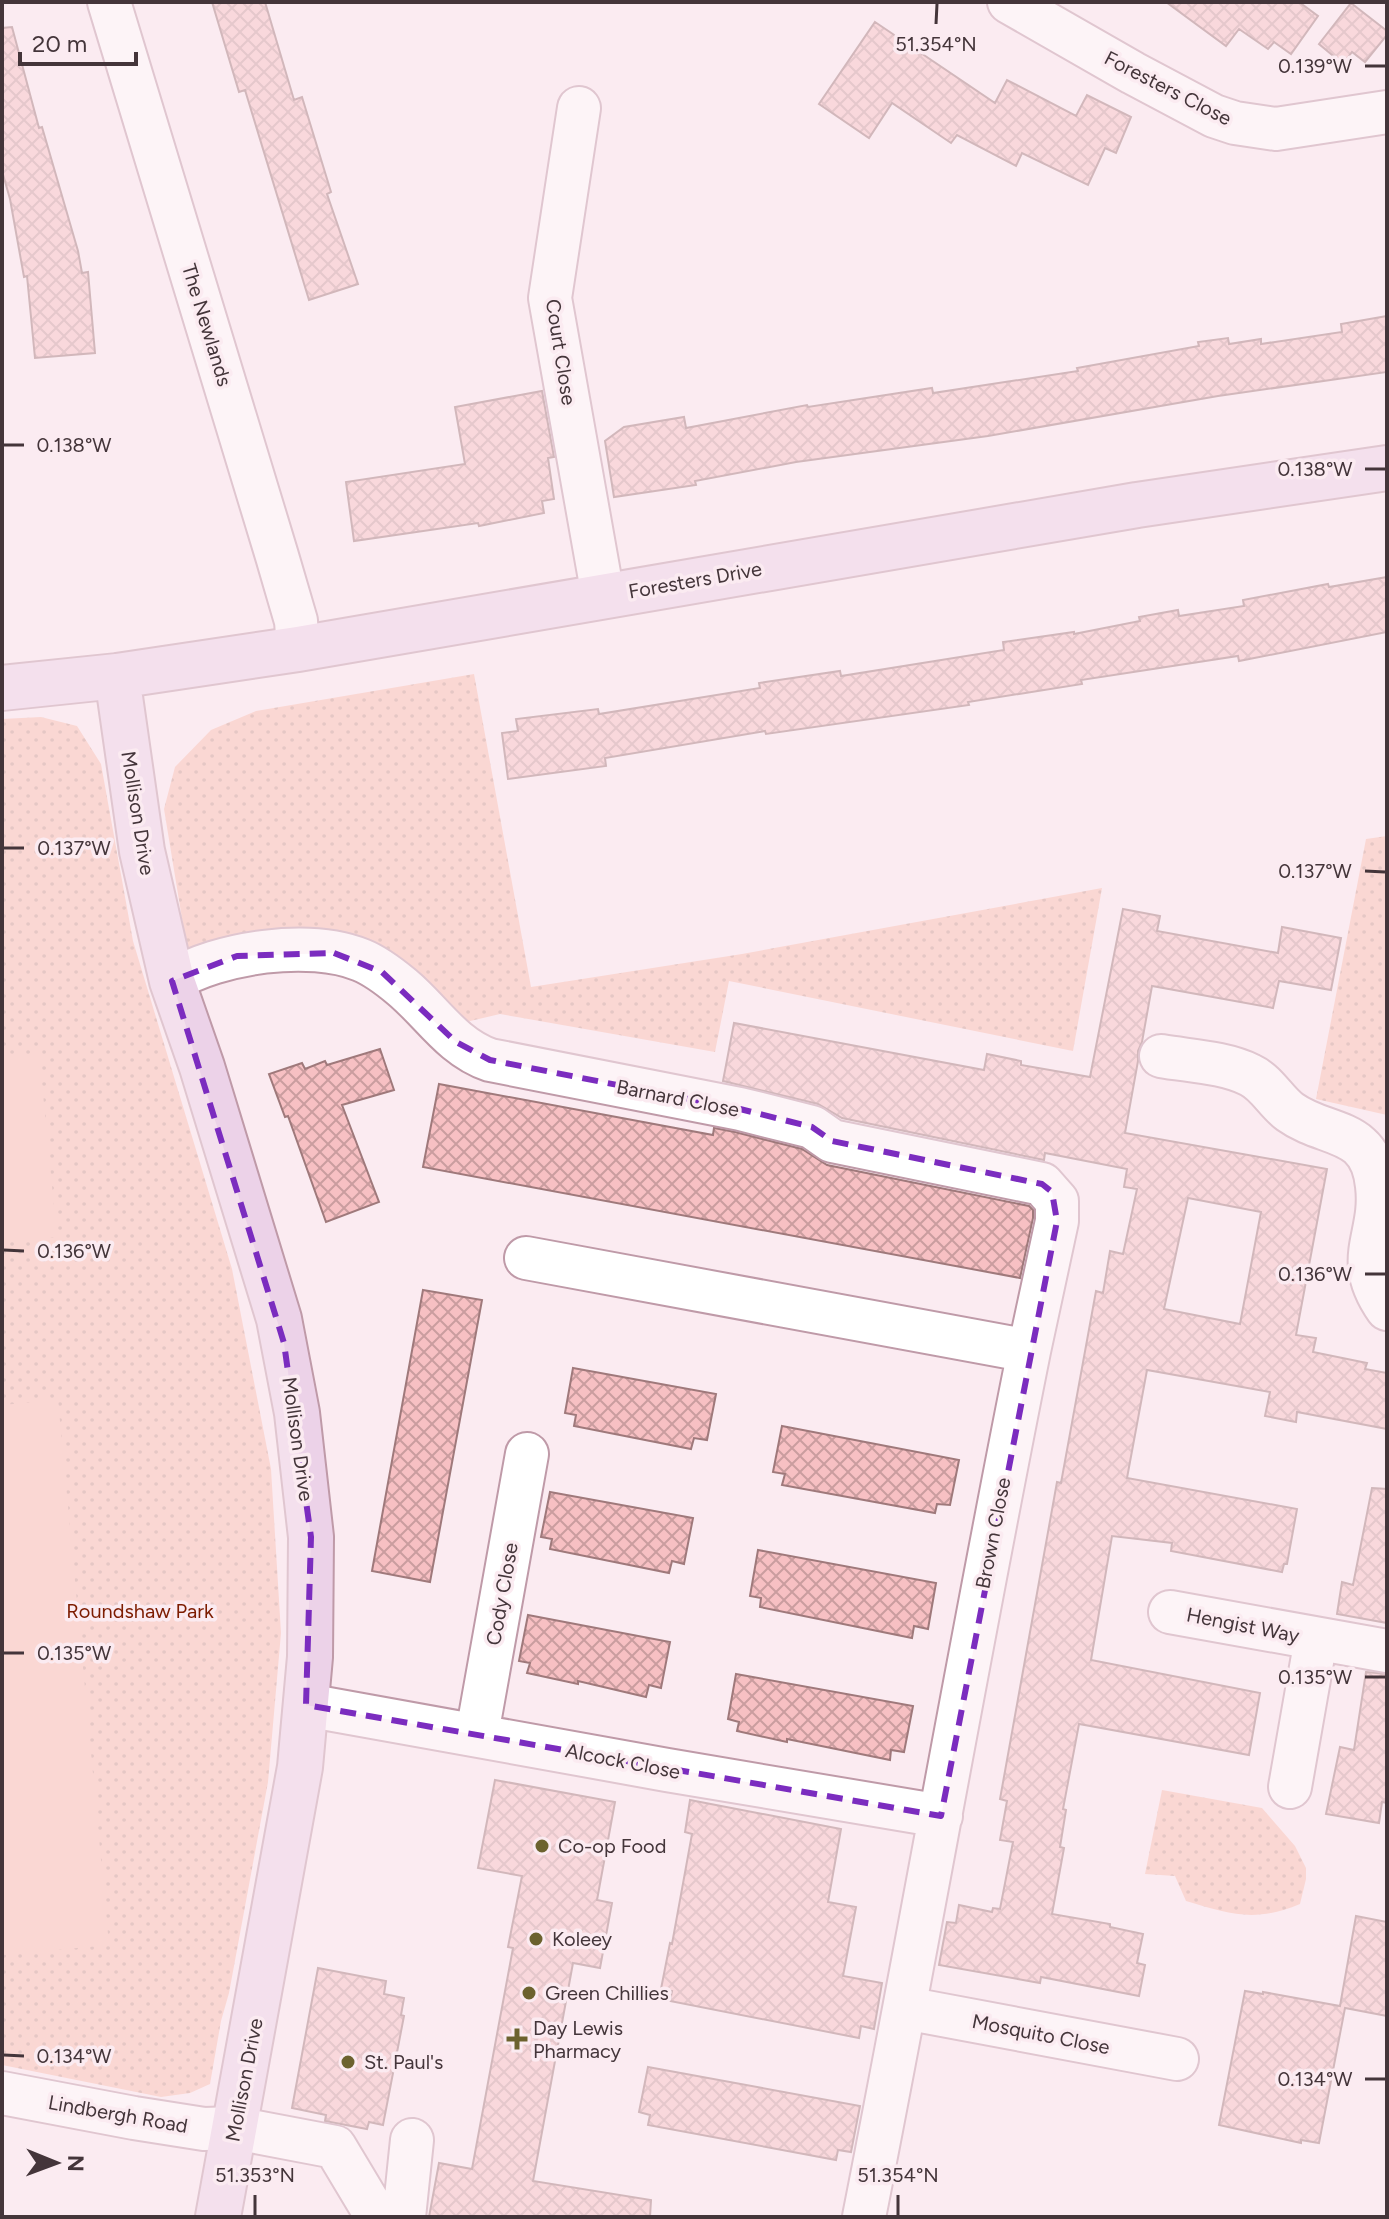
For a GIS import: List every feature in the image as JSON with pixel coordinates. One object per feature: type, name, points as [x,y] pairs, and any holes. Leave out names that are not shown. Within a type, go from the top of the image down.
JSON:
[{"type":"main road","name":"Foresters Drive","points":[[2,688],[117,676],[298,649],[1137,505],[1387,468]]},
{"type":"main road","name":"Mollison Drive","points":[[117,676],[142,851],[172,981],[202,1067],[284,1343],[301,1445],[311,1537],[312,1601],[306,1705],[290,1831],[218,2217]]},
{"type":"street","name":"The Newlands","points":[[109,2],[296,621],[298,649]]},
{"type":"street","name":"Foresters Close","points":[[1009,2],[1133,73],[1214,116],[1235,123],[1276,129],[1387,112]]},
{"type":"street","name":"Court Close","points":[[579,108],[550,298],[603,596]]},
{"type":"street","name":"Barnard Close","points":[[172,981],[191,969],[237,956],[303,950],[334,953],[361,960],[382,972],[434,1017],[456,1042],[472,1054],[490,1060],[740,1109],[812,1127],[832,1141],[1042,1184],[1057,1201],[1057,1221],[1029,1351]]},
{"type":"street","points":[[1161,1056],[1236,1070],[1252,1076],[1289,1112],[1350,1137],[1361,1148],[1370,1160],[1378,1189],[1369,1266],[1372,1284],[1387,1309]]},
{"type":"street","points":[[526,1258],[1029,1351]]},
{"type":"street","name":"Brown Close","points":[[864,2217],[1029,1351]]},
{"type":"street","name":"Cody Close","points":[[477,1734],[527,1454]]},
{"type":"street","name":"Hengist Way","points":[[1170,1612],[1387,1651]]},
{"type":"street","name":"Hengist Way","points":[[1290,1787],[1316,1639]]},
{"type":"street","name":"Alcock Close","points":[[306,1705],[941,1816]]},
{"type":"street","name":"Mosquito Close","points":[[905,2008],[1177,2059]]},
{"type":"street","name":"Lindbergh Road","points":[[2,2093],[204,2129],[235,2128],[335,2147],[377,2217]]},
{"type":"street","points":[[404,2217],[412,2140]]},
{"type":"highlighted area","points":[[334,953],[382,972],[456,1042],[490,1060],[740,1109],[812,1127],[832,1141],[1042,1184],[1052,1192],[1057,1221],[941,1816],[306,1705],[311,1537],[284,1343],[172,981],[237,956]]},
{"type":"green space","points":[[474,674],[531,987],[742,954],[1102,888],[1073,1051],[729,981],[715,1052],[500,1014],[466,1022],[436,991],[317,935],[187,949],[164,809],[175,767],[211,730],[256,711]]},
{"type":"green space","name":"Roundshaw Park","points":[[41,717],[77,726],[101,764],[133,941],[232,1269],[271,1469],[281,1633],[268,1782],[210,2084],[190,2093],[161,2097],[2,2065],[2,719]]},
{"type":"green space","points":[[1387,836],[1387,1115],[1316,1099],[1366,839]]},
{"type":"green space","points":[[39,1053],[57,1237],[2,1242],[2,1057]]},
{"type":"green space","points":[[58,1400],[109,1945],[2,1955],[2,1405]]},
{"type":"green space","points":[[1162,1790],[1262,1808],[1295,1846],[1306,1868],[1300,1904],[1255,1915],[1229,1913],[1186,1901],[1175,1876],[1145,1874]]},
{"type":"building","points":[[212,2],[265,2],[294,100],[302,97],[331,192],[327,194],[358,284],[309,300],[245,90],[239,92]]},
{"type":"building","points":[[1166,2],[1299,2],[1318,16],[1291,54],[1274,42],[1268,49],[1239,29],[1226,46]]},
{"type":"building","points":[[1351,3],[1387,31],[1387,35],[1365,62],[1352,52],[1343,64],[1319,44]]},
{"type":"building","points":[[875,22],[995,103],[1007,80],[1076,116],[1087,95],[1131,117],[1116,153],[1105,148],[1088,185],[1022,153],[1016,166],[957,135],[951,143],[892,103],[869,138],[819,104]]},
{"type":"building","points":[[12,27],[82,273],[88,272],[95,353],[35,358],[27,276],[24,277],[2,171],[2,28]]},
{"type":"building","points":[[1387,316],[1387,372],[1218,396],[988,436],[796,462],[695,481],[696,485],[614,497],[605,441],[624,427],[684,417],[686,428],[807,405],[932,388],[933,393],[1078,371],[1077,368],[1199,346],[1198,342],[1228,338],[1229,344],[1261,339],[1261,344],[1342,332],[1341,324]]},
{"type":"building","points":[[542,391],[554,457],[548,458],[554,499],[542,501],[544,513],[479,526],[478,523],[354,541],[346,482],[465,464],[455,407]]},
{"type":"building","points":[[1387,577],[1387,632],[1239,661],[1238,656],[1081,680],[1082,684],[968,702],[969,705],[766,734],[765,731],[605,758],[606,766],[508,779],[502,733],[518,731],[516,719],[598,709],[599,714],[760,688],[759,683],[840,671],[841,676],[1004,650],[1003,642],[1074,634],[1178,610],[1179,616],[1244,606],[1243,600]]},
{"type":"building","points":[[1123,909],[1160,916],[1157,931],[1278,953],[1282,927],[1341,938],[1331,990],[1279,981],[1273,1008],[1152,986],[1138,1051],[1125,1133],[1327,1169],[1296,1335],[1316,1338],[1313,1352],[1367,1363],[1365,1369],[1387,1373],[1387,1429],[1297,1412],[1296,1422],[1265,1416],[1270,1392],[1147,1370],[1127,1478],[1297,1509],[1287,1564],[1284,1564],[1282,1572],[1171,1551],[1172,1543],[1112,1536],[1091,1660],[1260,1693],[1249,1755],[1079,1724],[1063,1809],[1066,1810],[1060,1847],[1064,1848],[1052,1914],[1110,1924],[1110,1927],[1143,1934],[1137,1963],[1145,1965],[1139,1996],[1041,1977],[1040,1983],[939,1965],[947,1922],[956,1923],[959,1905],[992,1912],[993,1908],[1000,1909],[1013,1842],[1000,1840],[1007,1801],[1000,1799],[1057,1482],[1061,1483],[1096,1291],[1103,1293],[1110,1251],[1123,1254],[1137,1189],[1124,1187],[1127,1169],[1045,1153],[1044,1160],[842,1118],[818,1104],[723,1081],[734,1023],[984,1070],[987,1054],[1021,1061],[1021,1065],[1090,1077]],"holes":[[[1188,1198],[1261,1212],[1240,1324],[1164,1309]]]},
{"type":"building","points":[[380,1049],[394,1090],[342,1105],[379,1202],[326,1222],[288,1116],[285,1117],[269,1074],[302,1063],[305,1069],[325,1061],[327,1065]]},
{"type":"building","points":[[439,1084],[713,1135],[714,1128],[735,1132],[802,1149],[827,1165],[1029,1206],[1033,1210],[1033,1218],[1020,1278],[423,1167]]},
{"type":"building","points":[[423,1290],[482,1300],[430,1582],[372,1571]]},
{"type":"building","points":[[573,1368],[716,1394],[707,1440],[694,1438],[691,1449],[574,1426],[576,1415],[565,1413]]},
{"type":"building","points":[[782,1426],[959,1460],[950,1505],[937,1504],[935,1513],[782,1485],[785,1474],[773,1472]]},
{"type":"building","points":[[1372,1488],[1387,1489],[1387,1623],[1337,1614],[1342,1582],[1353,1585]]},
{"type":"building","points":[[550,1492],[693,1518],[684,1564],[672,1561],[669,1573],[550,1549],[552,1539],[541,1537]]},
{"type":"building","points":[[758,1550],[936,1583],[928,1629],[914,1626],[912,1638],[760,1607],[761,1598],[750,1596]]},
{"type":"building","points":[[528,1615],[670,1642],[661,1688],[649,1685],[646,1697],[527,1673],[530,1663],[519,1661]]},
{"type":"building","points":[[1366,1672],[1387,1674],[1387,1803],[1382,1802],[1379,1823],[1326,1814],[1340,1747],[1354,1750]]},
{"type":"building","points":[[736,1674],[913,1706],[904,1752],[891,1750],[890,1760],[737,1731],[739,1722],[728,1719]]},
{"type":"building","points":[[495,1780],[615,1802],[597,1900],[612,1903],[600,1968],[573,1963],[533,2181],[651,2200],[650,2217],[429,2217],[439,2163],[472,2169],[513,1948],[508,1947],[522,1876],[478,1868]]},
{"type":"building","points":[[690,1800],[841,1829],[828,1902],[856,1907],[843,1976],[882,1983],[874,2029],[861,2026],[859,2038],[670,2001],[672,1991],[661,1989],[692,1834],[685,1832]]},
{"type":"building","points":[[1356,1916],[1387,1922],[1387,2016],[1345,2008],[1319,2143],[1301,2140],[1301,2143],[1219,2125],[1245,1991],[1340,2006]]},
{"type":"building","name":"St. Paul's","points":[[318,1968],[386,1981],[384,1994],[404,1998],[401,2015],[404,2016],[383,2125],[369,2122],[367,2129],[325,2121],[326,2115],[292,2108]]},
{"type":"building","points":[[648,2067],[860,2106],[851,2152],[838,2150],[836,2160],[648,2125],[650,2115],[639,2112]]},
{"type":"place","name":"Co-op Food","points":[[542,1846]]},
{"type":"place","name":"Koleey","points":[[536,1939]]},
{"type":"place","name":"Green Chillies","points":[[529,1993]]},
{"type":"place","name":"Day Lewis Pharmacy","points":[[517,2039]]},
{"type":"place","name":"St. Paul's","points":[[348,2062]]}]
